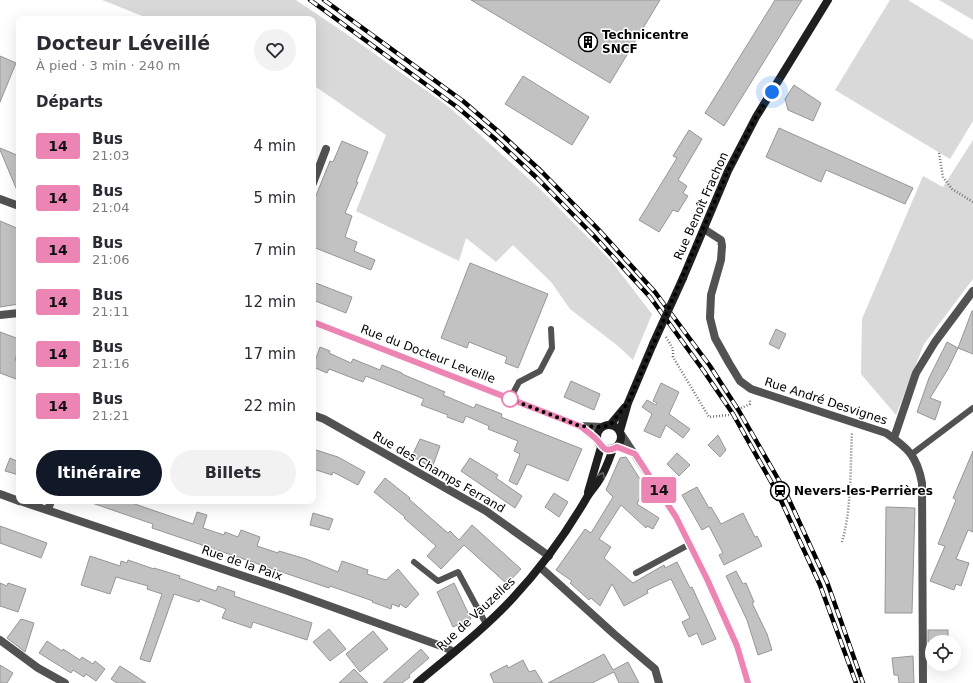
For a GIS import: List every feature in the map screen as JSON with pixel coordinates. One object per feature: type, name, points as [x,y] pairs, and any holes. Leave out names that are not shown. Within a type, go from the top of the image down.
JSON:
[{"type":"main road","name":"Rue Benoît Frachon","points":[[628,403],[728,171],[756,117],[828,0]]},
{"type":"main road","points":[[610,425],[628,403]]},
{"type":"main road","points":[[621,433],[618,428],[610,425],[602,427],[598,433],[599,443],[607,449],[615,448],[621,441],[621,433],[628,403]]},
{"type":"main road","name":"Rue de Vauzelles","points":[[587,498],[599,443]]},
{"type":"main road","name":"Rue de Vauzelles","points":[[417,683],[512,600],[540,567],[576,518],[587,498],[599,481],[615,448]]},
{"type":"street","points":[[316,175],[326,149]]},
{"type":"street","points":[[0,199],[16,205]]},
{"type":"street","name":"Rue André Desvignes","points":[[704,229],[721,240],[722,246],[721,260],[711,295],[710,318],[715,338],[740,381],[751,388],[886,433],[912,454],[919,468],[922,483],[923,683]]},
{"type":"street","points":[[894,438],[916,373],[935,342],[973,291]]},
{"type":"street","points":[[0,315],[16,313]]},
{"type":"street","name":"Rue du Docteur Leveille","points":[[316,323],[580,426],[602,427]]},
{"type":"street","name":"Rue des Champs Ferrand","points":[[316,416],[324,419],[486,511],[549,556]]},
{"type":"street","name":"Rue du Docteur Leveille","points":[[580,426],[599,443]]},
{"type":"street","points":[[621,433],[676,517],[690,544],[737,646],[748,683]]},
{"type":"street","points":[[615,448],[635,454]]},
{"type":"street","name":"Rue de la Paix","points":[[0,494],[16,500]]},
{"type":"street","name":"Rue de la Paix","points":[[29,504],[285,590],[444,647],[454,652]]},
{"type":"street","points":[[48,510],[50,504]]},
{"type":"street","points":[[540,567],[655,669],[659,683]]},
{"type":"street","points":[[0,640],[38,668],[65,683]]},
{"type":"lane","points":[[510,399],[519,382],[540,372],[552,348],[551,329]]},
{"type":"lane","points":[[912,454],[973,408]]},
{"type":"lane","points":[[636,573],[690,544]]},
{"type":"lane","points":[[414,562],[438,581],[458,572],[486,624]]},
{"type":"path","points":[[939,153],[943,177],[952,189],[973,202]]},
{"type":"path","points":[[660,328],[673,349],[673,357],[709,416],[729,416]]},
{"type":"path","points":[[741,408],[750,404]]},
{"type":"path","points":[[842,542],[848,510],[852,421]]},
{"type":"shaded area","points":[[102,0],[296,0],[348,35],[449,107],[539,188],[612,262],[652,314],[633,360],[618,346],[570,309],[551,282],[513,245],[496,262],[466,238],[459,261],[356,211],[386,135],[316,87],[316,16],[142,16]]},
{"type":"shaded area","points":[[890,0],[908,0],[973,40],[973,121],[950,159],[835,90]]},
{"type":"shaded area","points":[[939,0],[973,0],[973,20]]},
{"type":"shaded area","points":[[973,140],[973,279],[924,344],[896,415],[861,374],[862,319],[923,176],[943,187]]},
{"type":"building","name":"Technicentre SNCF","points":[[471,0],[660,0],[610,83]]},
{"type":"building","points":[[775,0],[802,0],[724,126],[705,113]]},
{"type":"building","points":[[0,56],[16,63],[0,102]]},
{"type":"building","points":[[523,76],[589,117],[572,145],[505,104]]},
{"type":"building","points":[[794,85],[821,103],[813,121],[788,110],[785,99]]},
{"type":"building","points":[[779,128],[913,188],[905,204],[826,170],[821,182],[766,157]]},
{"type":"building","points":[[689,130],[702,139],[678,180],[687,186],[683,193],[688,196],[678,212],[673,210],[659,232],[639,220],[677,158],[673,156]]},
{"type":"building","points":[[342,141],[368,152],[356,182],[358,182],[345,213],[352,216],[345,237],[357,242],[354,251],[375,260],[371,270],[316,248],[316,196],[330,161],[333,162]]},
{"type":"building","points":[[0,148],[16,155],[16,188]]},
{"type":"building","points":[[0,221],[16,228],[16,304],[0,307]]},
{"type":"building","points":[[470,263],[548,294],[518,368],[505,363],[507,357],[469,342],[467,348],[441,338]]},
{"type":"building","points":[[316,283],[352,297],[346,313],[316,301]]},
{"type":"building","points":[[973,311],[973,354],[958,348]]},
{"type":"building","points":[[776,329],[786,334],[779,349],[769,344]]},
{"type":"building","points":[[0,332],[16,338],[16,379],[0,373]]},
{"type":"building","points":[[947,342],[958,348],[948,369],[930,398],[941,402],[935,420],[917,412],[929,378]]},
{"type":"building","points":[[320,347],[330,351],[329,353],[351,363],[353,359],[380,370],[382,365],[445,392],[443,395],[474,408],[476,404],[502,414],[501,417],[582,449],[568,481],[527,464],[517,485],[509,481],[520,454],[514,451],[518,441],[488,429],[489,426],[466,416],[463,423],[447,417],[448,415],[421,405],[424,399],[366,376],[363,382],[329,369],[327,373],[316,368],[316,358]]},
{"type":"building","points":[[571,381],[600,394],[594,410],[564,397]]},
{"type":"building","points":[[661,383],[679,392],[669,414],[690,429],[683,438],[666,425],[660,438],[644,431],[652,414],[642,407],[647,400],[656,405],[657,403],[653,401]]},
{"type":"building","points":[[718,435],[726,450],[720,457],[708,445]]},
{"type":"building","points":[[420,439],[440,446],[432,468],[412,456]]},
{"type":"building","points":[[316,450],[338,457],[365,472],[358,485],[333,472],[332,475],[316,470]]},
{"type":"building","points":[[973,451],[973,532],[968,530],[956,559],[969,563],[961,586],[956,584],[954,590],[930,581],[945,546],[938,544],[956,500],[953,498]]},
{"type":"building","points":[[677,453],[690,465],[679,476],[667,464]]},
{"type":"building","points":[[626,457],[645,487],[637,504],[659,518],[653,529],[647,526],[646,528],[621,505],[599,539],[611,547],[604,558],[633,583],[664,565],[665,568],[677,562],[690,588],[692,587],[716,639],[702,645],[697,633],[689,637],[682,622],[690,618],[671,579],[647,590],[648,593],[624,606],[612,584],[600,606],[591,598],[589,600],[570,583],[572,581],[556,570],[585,529],[591,533],[613,497],[606,490],[620,458]]},
{"type":"building","points":[[10,458],[16,461],[16,474],[5,471]]},
{"type":"building","points":[[470,458],[498,475],[496,478],[522,496],[515,508],[461,471]]},
{"type":"building","points":[[385,478],[410,498],[409,499],[448,533],[450,531],[459,540],[472,525],[521,569],[507,584],[464,545],[441,569],[427,556],[436,546],[404,518],[405,517],[374,492]]},
{"type":"building","points":[[697,487],[709,508],[711,507],[721,524],[743,513],[755,537],[757,536],[762,546],[724,565],[719,555],[723,553],[709,526],[702,530],[682,495]]},
{"type":"building","points":[[554,493],[568,502],[559,517],[545,507]]},
{"type":"building","points":[[95,504],[135,504],[193,524],[197,512],[207,515],[203,528],[224,535],[225,532],[238,537],[241,530],[260,537],[257,546],[278,553],[279,551],[306,559],[338,572],[342,561],[368,570],[367,574],[386,580],[398,569],[419,594],[406,608],[400,604],[399,607],[392,604],[391,609],[330,586],[329,588],[152,528],[153,524]]},
{"type":"building","points":[[886,507],[915,508],[912,613],[885,613]]},
{"type":"building","points":[[313,513],[333,519],[329,530],[310,525]]},
{"type":"building","points":[[0,526],[47,543],[41,558],[0,543]]},
{"type":"building","points":[[90,556],[120,566],[121,561],[127,563],[128,560],[180,576],[179,578],[216,591],[218,586],[235,592],[234,596],[312,623],[307,640],[253,622],[251,628],[222,618],[226,609],[200,599],[199,602],[174,594],[150,662],[140,659],[162,594],[147,589],[148,586],[116,577],[110,594],[81,585]]},
{"type":"building","points":[[736,571],[743,584],[746,583],[754,602],[752,603],[767,634],[772,650],[758,655],[747,620],[726,576]]},
{"type":"building","points":[[0,583],[7,586],[8,583],[26,589],[18,612],[0,606]]},
{"type":"building","points":[[454,583],[471,619],[453,627],[437,592]]},
{"type":"building","points":[[21,619],[34,623],[25,652],[7,638]]},
{"type":"building","points":[[329,629],[346,649],[330,661],[313,642]]},
{"type":"building","points":[[928,630],[948,630],[948,635],[928,635]]},
{"type":"building","points":[[373,631],[388,649],[360,672],[346,654]]},
{"type":"building","points":[[47,641],[80,660],[82,657],[93,664],[95,661],[105,669],[96,681],[86,674],[84,677],[73,670],[71,673],[39,653]]},
{"type":"building","points":[[421,649],[429,658],[409,675],[410,677],[402,683],[383,683]]},
{"type":"building","points":[[604,654],[613,670],[628,662],[639,683],[619,683],[614,672],[592,683],[548,683]]},
{"type":"building","points":[[913,656],[914,683],[899,683],[898,675],[894,675],[892,658]]},
{"type":"building","points":[[523,660],[529,672],[535,670],[543,683],[494,683],[490,674],[507,665],[508,668]]},
{"type":"building","points":[[0,665],[13,673],[7,683],[0,683]]},
{"type":"building","points":[[120,666],[146,683],[117,683],[111,679]]},
{"type":"building","points":[[354,669],[368,683],[339,683]]},
{"type":"railway","points":[[310,0],[457,107],[494,138],[537,178],[594,236],[650,297],[733,414],[778,494],[820,585],[856,683]]},
{"type":"railway","points":[[324,0],[463,101],[499,132],[542,172],[599,230],[655,292],[710,366],[739,411],[785,491],[827,582],[863,683]]},
{"type":"bus line","name":"14","points":[[316,323],[580,426],[597,440],[601,447],[610,450],[617,447],[635,454],[676,517],[707,579],[737,646],[748,683]]},
{"type":"place","name":"Technicentre SNCF","points":[[588,42]]},
{"type":"place","name":"Nevers-les-Perrières","points":[[780,491]]},
{"type":"route","points":[[510,399],[580,426],[602,427],[610,425],[628,403],[728,171],[756,117],[772,92]]}]
